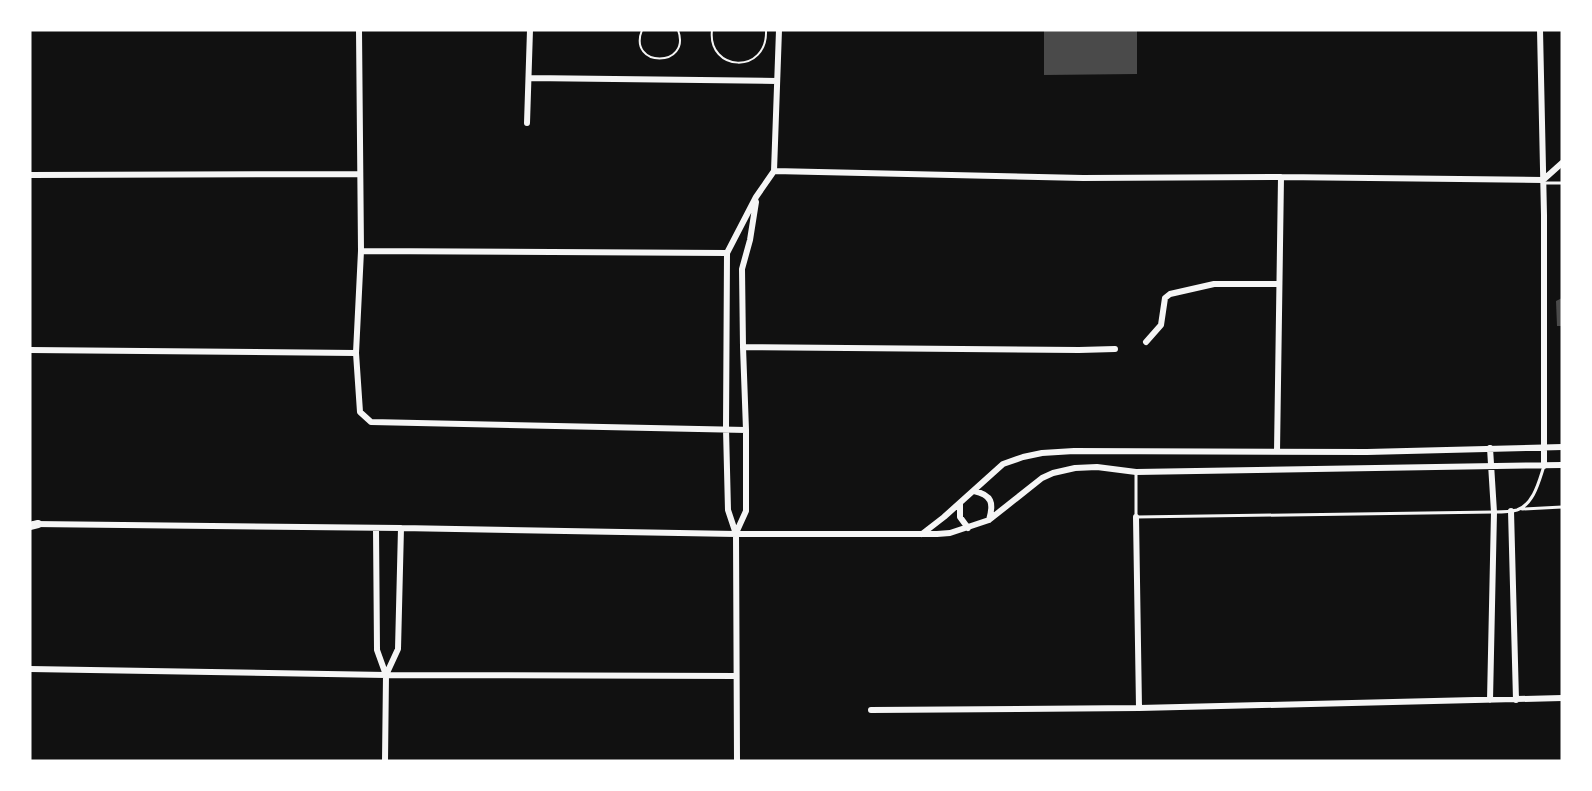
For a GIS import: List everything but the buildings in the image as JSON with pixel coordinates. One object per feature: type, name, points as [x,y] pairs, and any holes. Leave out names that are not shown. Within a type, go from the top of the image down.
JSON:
[{"type":"street","points":[[359,30],[361,251],[356,353],[360,412],[371,422],[746,430]]},
{"type":"street","points":[[527,123],[530,30]]},
{"type":"street","points":[[737,761],[736,534],[728,510],[726,429],[727,253],[756,197],[774,171],[779,30]]},
{"type":"street","points":[[1540,30],[1544,466]]},
{"type":"street","points":[[529,78],[777,81]]},
{"type":"street","points":[[774,171],[1083,178],[1281,177],[1543,182],[1562,163]]},
{"type":"street","points":[[30,175],[360,174]]},
{"type":"street","points":[[1277,452],[1281,177]]},
{"type":"street","points":[[736,534],[746,511],[742,269],[750,240],[756,197]]},
{"type":"street","points":[[361,251],[727,253]]},
{"type":"street","points":[[1146,342],[1161,326],[1165,298],[1170,294],[1215,284],[1279,284]]},
{"type":"street","points":[[743,347],[1115,349]]},
{"type":"street","points":[[30,350],[356,353]]},
{"type":"street","points":[[921,534],[1003,464],[1023,456],[1042,453],[1066,451],[1366,452],[1562,447]]},
{"type":"street","points":[[1490,448],[1494,512],[1491,700]]},
{"type":"street","points":[[33,525],[736,534],[950,533],[989,520],[1042,478],[1075,468],[1097,467],[1136,472],[1562,465]]},
{"type":"street","points":[[974,491],[985,494],[990,499],[992,508],[989,520]]},
{"type":"street","points":[[960,503],[960,517],[968,528]]},
{"type":"street","points":[[1511,511],[1516,700]]},
{"type":"street","points":[[1137,517],[1140,708]]},
{"type":"street","points":[[376,528],[377,650],[386,675],[385,761]]},
{"type":"street","points":[[386,675],[398,650],[401,528]]},
{"type":"street","points":[[30,669],[386,675],[736,676]]},
{"type":"street","points":[[871,710],[1140,708],[1562,698]]},
{"type":"lane","points":[[1543,182],[1562,183]]},
{"type":"lane","points":[[1521,509],[1537,488],[1544,466]]},
{"type":"lane","points":[[1136,472],[1137,517],[1494,512],[1562,507]]},
{"type":"path","points":[[642,30],[641,47],[649,56],[660,59],[669,57],[679,47],[678,30]]},
{"type":"path","points":[[712,30],[713,46],[725,59],[733,63],[742,63],[758,55],[764,48],[766,30]]}]
